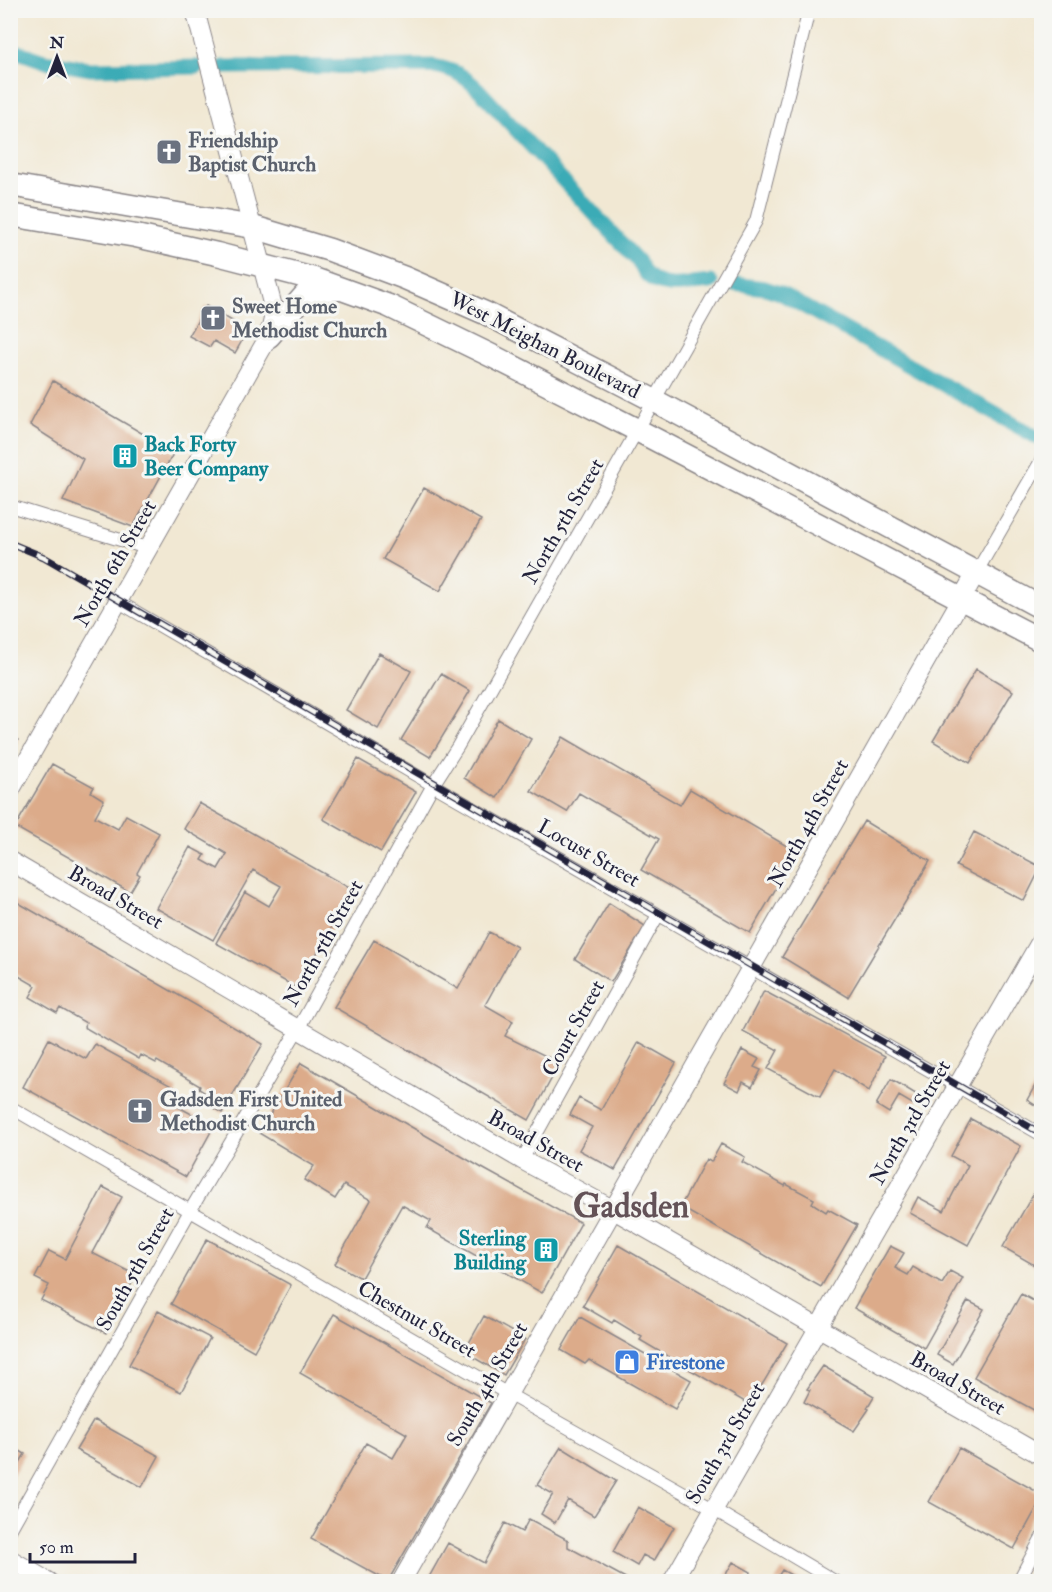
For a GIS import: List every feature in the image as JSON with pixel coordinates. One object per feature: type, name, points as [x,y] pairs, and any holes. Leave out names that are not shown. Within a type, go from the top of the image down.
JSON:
[{"type":"highway","name":"West Meighan Boulevard","points":[[10,185],[253,227],[339,253],[435,290],[485,313],[655,401],[1041,608]]},
{"type":"highway","name":"West Meighan Boulevard","points":[[10,215],[136,236],[263,266],[314,279],[389,306],[637,430],[1041,641]]},
{"type":"highway","points":[[269,336],[306,294],[340,288]]},
{"type":"street","name":"North 6th Street","points":[[10,791],[150,549],[269,336],[273,319],[272,303],[195,10]]},
{"type":"street","name":"North 5th Street","points":[[298,1029],[433,785],[458,746],[756,221],[809,10]]},
{"type":"street","name":"North 4th Street","points":[[612,1209],[1041,459]]},
{"type":"street","points":[[10,506],[150,549]]},
{"type":"street","name":"Locust Street","points":[[119,602],[1041,1136]]},
{"type":"street","name":"Broad Street","points":[[10,861],[522,1160],[612,1209],[1041,1456]]},
{"type":"street","name":"Court Street","points":[[522,1160],[658,915]]},
{"type":"street","name":"North 3rd Street","points":[[816,1328],[1041,939]]},
{"type":"street","name":"South 5th Street","points":[[10,1530],[190,1211],[298,1029]]},
{"type":"street","name":"Chestnut Street","points":[[10,1107],[836,1581]]},
{"type":"street","name":"South 4th Street","points":[[401,1581],[612,1209]]},
{"type":"street","name":"South 3rd Street","points":[[672,1581],[816,1328]]},
{"type":"street","points":[[1018,1581],[1041,1537]]},
{"type":"street","points":[[10,1559],[49,1581]]},
{"type":"building","name":"Sweet Home Methodist Church","points":[[206,306],[248,330],[235,353],[214,341],[210,347],[189,336]]},
{"type":"building","name":"Back Forty Beer Company","points":[[53,381],[174,452],[133,527],[63,501],[83,459],[30,425]]},
{"type":"building","points":[[424,488],[481,520],[440,591],[383,559]]},
{"type":"building","points":[[379,653],[411,671],[378,729],[346,710]]},
{"type":"building","points":[[976,669],[1013,691],[970,763],[933,741]]},
{"type":"building","points":[[441,674],[470,691],[430,757],[401,740]]},
{"type":"building","points":[[498,719],[531,739],[497,798],[464,778]]},
{"type":"building","points":[[10,736],[18,740],[10,754]]},
{"type":"building","points":[[563,737],[680,805],[690,789],[797,852],[750,933],[641,870],[659,839],[579,793],[567,812],[531,791]]},
{"type":"building","points":[[358,759],[416,792],[381,852],[323,819]]},
{"type":"building","points":[[52,764],[94,787],[91,792],[104,800],[95,817],[118,829],[126,815],[159,833],[137,873],[140,875],[130,892],[15,827]]},
{"type":"building","points":[[199,803],[353,890],[297,988],[216,943],[245,892],[269,906],[281,886],[253,870],[213,940],[156,908],[190,847],[205,855],[202,860],[218,869],[227,854],[184,829]]},
{"type":"building","points":[[864,821],[930,861],[848,997],[782,957]]},
{"type":"building","points":[[974,832],[1041,867],[1024,901],[956,866]]},
{"type":"building","points":[[10,898],[263,1044],[222,1113],[208,1105],[212,1097],[199,1089],[200,1086],[157,1061],[156,1063],[141,1055],[139,1059],[84,1027],[86,1023],[60,1008],[57,1013],[30,997],[36,986],[10,971]]},
{"type":"building","points":[[609,903],[645,926],[611,982],[575,959]]},
{"type":"building","points":[[489,932],[517,947],[485,1005],[513,1021],[505,1036],[560,1063],[529,1120],[334,1007],[374,940],[458,989]]},
{"type":"building","points":[[764,991],[885,1056],[869,1091],[835,1069],[820,1097],[768,1069],[778,1050],[743,1031]]},
{"type":"building","points":[[49,1039],[86,1059],[95,1044],[177,1089],[173,1104],[214,1126],[186,1177],[23,1087]]},
{"type":"building","points":[[639,1042],[676,1063],[615,1170],[579,1150],[592,1127],[570,1115],[579,1098],[601,1110]]},
{"type":"building","points":[[742,1050],[759,1059],[754,1067],[761,1070],[752,1087],[743,1082],[739,1091],[724,1083]]},
{"type":"building","points":[[301,1063],[581,1223],[542,1293],[427,1228],[431,1221],[402,1205],[361,1278],[335,1264],[371,1200],[344,1185],[335,1199],[304,1180],[314,1166],[259,1133]]},
{"type":"building","points":[[1041,1075],[1041,1109],[1027,1100]]},
{"type":"building","points":[[891,1079],[919,1096],[914,1105],[899,1096],[889,1113],[876,1105]]},
{"type":"building","points":[[971,1119],[1021,1146],[968,1245],[910,1213],[918,1197],[944,1211],[968,1165],[951,1156]]},
{"type":"building","points":[[721,1144],[745,1157],[742,1162],[814,1199],[812,1203],[826,1212],[828,1209],[857,1225],[821,1287],[680,1207],[706,1159],[711,1162]]},
{"type":"building","points":[[1041,1180],[1041,1269],[1003,1247]]},
{"type":"building","points":[[103,1187],[122,1197],[92,1253],[136,1275],[106,1333],[41,1300],[49,1285],[35,1278],[49,1251],[65,1259]]},
{"type":"building","points":[[207,1239],[291,1285],[254,1351],[171,1304]]},
{"type":"building","points":[[618,1245],[787,1343],[750,1405],[640,1340],[642,1337],[614,1320],[612,1323],[583,1306]]},
{"type":"building","points":[[890,1246],[904,1253],[895,1268],[908,1275],[913,1267],[942,1284],[950,1271],[963,1278],[924,1348],[854,1308]]},
{"type":"building","points":[[1021,1294],[1041,1305],[1041,1414],[974,1377]]},
{"type":"building","points":[[968,1301],[984,1309],[953,1364],[937,1355]]},
{"type":"building","points":[[158,1311],[210,1338],[181,1392],[129,1365]]},
{"type":"building","points":[[334,1314],[491,1403],[388,1581],[311,1539],[366,1443],[393,1458],[407,1434],[300,1373]]},
{"type":"building","points":[[484,1316],[525,1339],[504,1375],[464,1352]]},
{"type":"building","points":[[580,1317],[691,1380],[675,1409],[589,1360],[585,1364],[561,1350]]},
{"type":"building","points":[[823,1366],[874,1396],[867,1408],[869,1409],[854,1431],[804,1402],[810,1390],[807,1389]]},
{"type":"building","points":[[94,1420],[159,1456],[142,1487],[76,1450]]},
{"type":"building","points":[[10,1445],[25,1454],[10,1479]]},
{"type":"building","points":[[561,1447],[616,1481],[594,1516],[568,1500],[555,1523],[541,1514],[553,1494],[537,1485]]},
{"type":"building","points":[[959,1448],[1041,1494],[1041,1500],[1014,1549],[929,1502]]},
{"type":"building","points":[[638,1507],[674,1527],[654,1561],[643,1555],[637,1566],[613,1552]]},
{"type":"building","points":[[529,1519],[568,1540],[568,1547],[631,1581],[432,1581],[428,1579],[448,1543],[484,1563],[505,1523],[522,1532]]},
{"type":"building","points":[[733,1562],[751,1572],[745,1581],[722,1581]]},
{"type":"building","points":[[782,1570],[802,1581],[775,1581]]},
{"type":"waterway","points":[[10,49],[44,61],[91,69],[197,67]]},
{"type":"waterway","points":[[223,67],[434,66],[453,71],[479,90],[636,259],[647,275],[669,285],[711,282]]},
{"type":"waterway","points":[[733,284],[765,288],[780,293],[1040,439]]},
{"type":"railway","points":[[10,543],[44,557],[1042,1134]]},
{"type":"place","name":"Friendship Baptist Church","points":[[169,152]]},
{"type":"place","name":"Sweet Home Methodist Church","points":[[213,318]]},
{"type":"place","name":"Back Forty Beer Company","points":[[125,456]]},
{"type":"place","name":"Gadsden First United Methodist Church","points":[[140,1111]]},
{"type":"place","name":"Sterling Building","points":[[546,1250]]},
{"type":"place","name":"Firestone","points":[[627,1362]]},
{"type":"district","name":"Gadsden","points":[[631,1205]]}]
